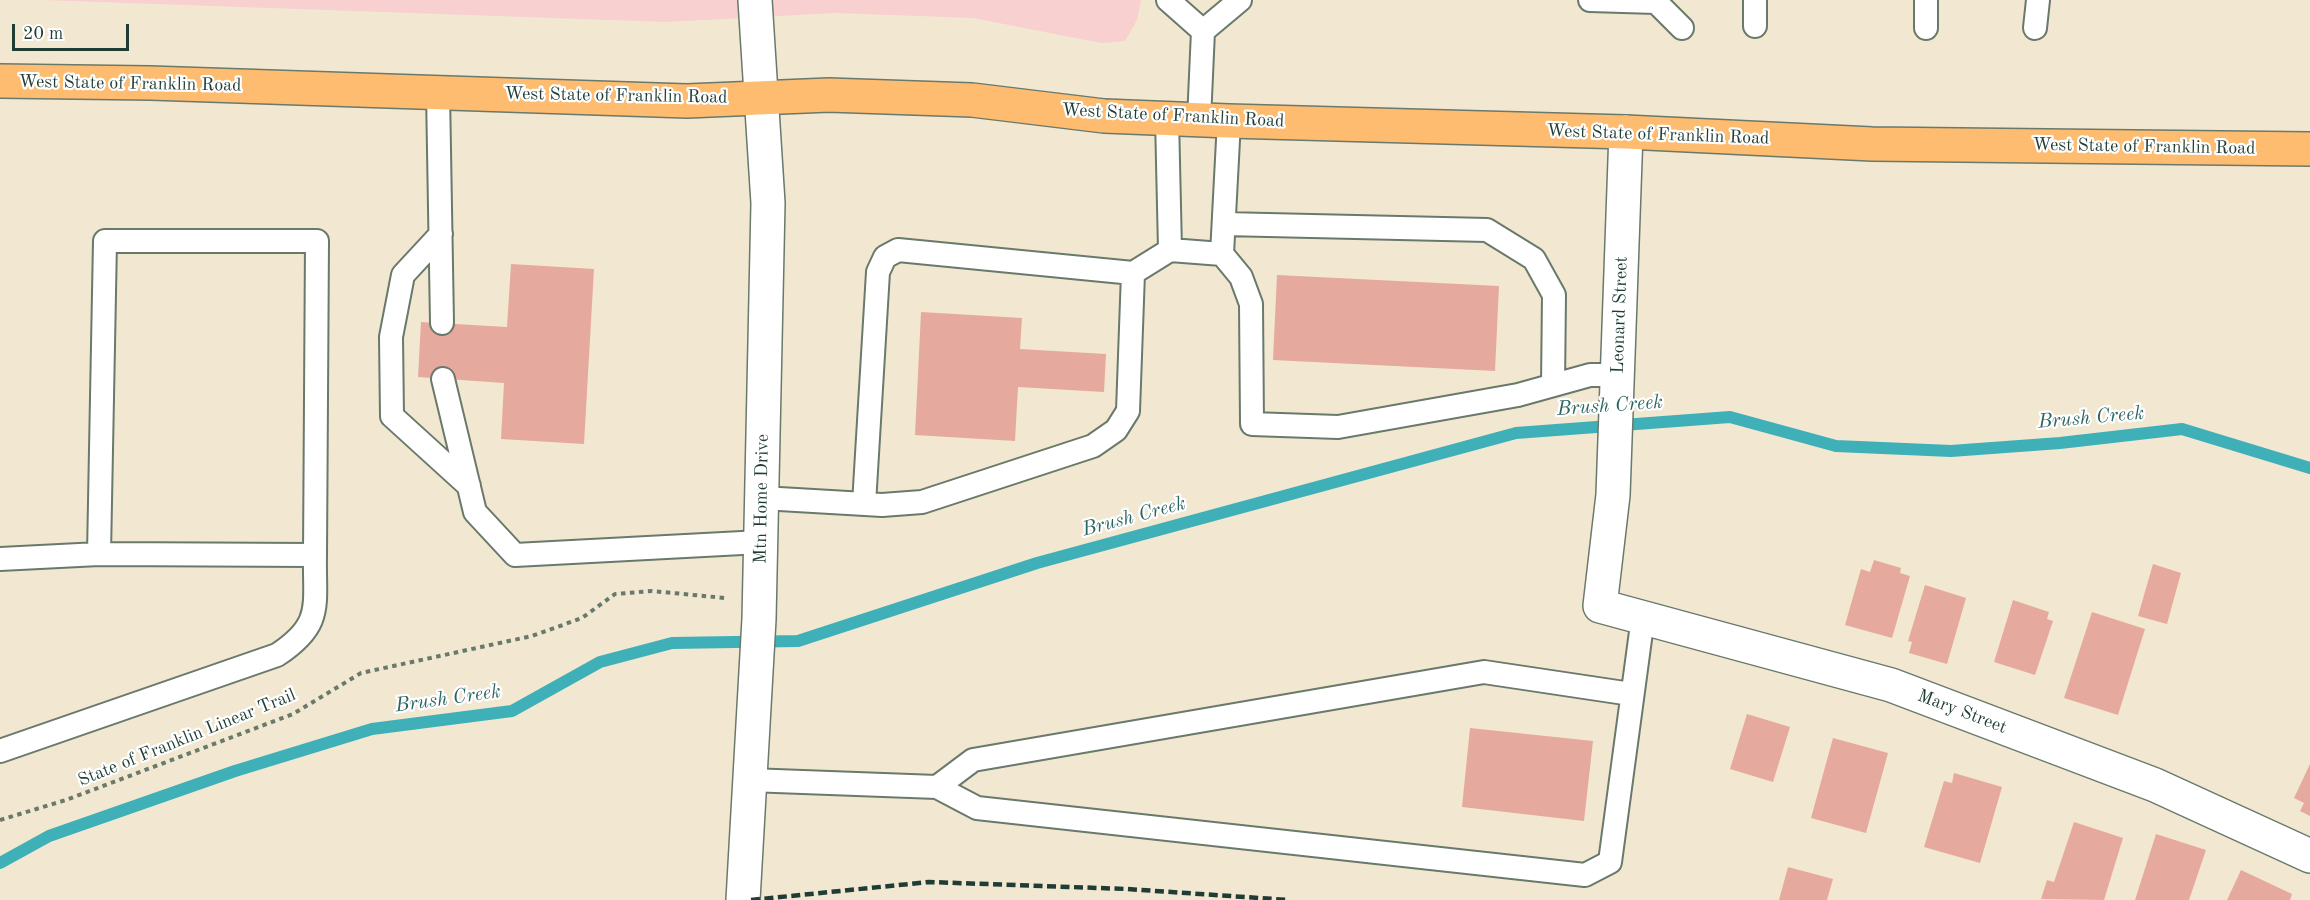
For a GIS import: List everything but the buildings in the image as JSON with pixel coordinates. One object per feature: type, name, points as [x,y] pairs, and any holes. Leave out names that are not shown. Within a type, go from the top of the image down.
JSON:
[{"type":"highway","name":"West State of Franklin Road","points":[[0,81],[687,100],[829,95],[972,100],[1104,116],[1626,132],[1872,144],[2310,148]]},
{"type":"street","name":"Mtn Home Drive","points":[[744,900],[759,610],[768,203],[755,0]]},
{"type":"street","name":"Leonard Street","points":[[1600,606],[1614,465],[1626,132]]},
{"type":"street","name":"Mary Street","points":[[1600,606],[1891,685],[2155,785],[2310,856]]},
{"type":"lane","points":[[1168,0],[1203,31],[1224,224],[1222,254],[1241,277],[1251,304],[1252,424],[1338,427],[1518,395],[1590,375],[1618,390]]},
{"type":"lane","points":[[1203,31],[1240,0]]},
{"type":"lane","points":[[1590,0],[1656,2],[1682,28]]},
{"type":"lane","points":[[1755,0],[1755,26]]},
{"type":"lane","points":[[1926,0],[1926,28]]},
{"type":"lane","points":[[2035,28],[2038,0]]},
{"type":"lane","points":[[438,92],[442,323]]},
{"type":"lane","points":[[1167,118],[1170,250]]},
{"type":"lane","points":[[1224,224],[1487,230],[1534,259],[1554,295],[1553,385]]},
{"type":"lane","points":[[441,234],[403,275],[391,337],[392,416],[469,486]]},
{"type":"lane","points":[[0,751],[277,655],[297,641],[313,619],[317,241],[105,241],[99,554]]},
{"type":"lane","points":[[864,504],[878,272],[885,257],[898,250],[1132,273],[1170,250],[1222,254]]},
{"type":"lane","points":[[762,498],[864,504],[922,502],[1093,446],[1116,430],[1128,411],[1132,273]]},
{"type":"lane","points":[[443,379],[475,512],[515,555],[761,542]]},
{"type":"lane","points":[[0,559],[99,554],[315,555]]},
{"type":"lane","points":[[750,780],[937,787],[977,807],[1586,875],[1610,862],[1642,617]]},
{"type":"lane","points":[[937,787],[973,760],[1484,672],[1631,694]]},
{"type":"path","name":"State of Franklin Linear Trail","points":[[0,820],[66,800],[293,714],[361,673],[532,636],[582,618],[615,594],[652,591],[759,610]]},
{"type":"shaded area","points":[[42,0],[1141,0],[1137,20],[1125,41],[1101,43],[973,18],[835,13],[667,22]]},
{"type":"waterway","name":"Brush Creek","points":[[0,863],[49,836],[235,771],[372,729],[512,711],[600,662],[672,643],[798,641],[1037,563],[1516,433],[1730,417],[1836,446],[1951,451],[2060,443],[2182,429],[2310,468]]},
{"type":"railway","points":[[751,900],[929,882],[1127,889],[1289,900]]}]
